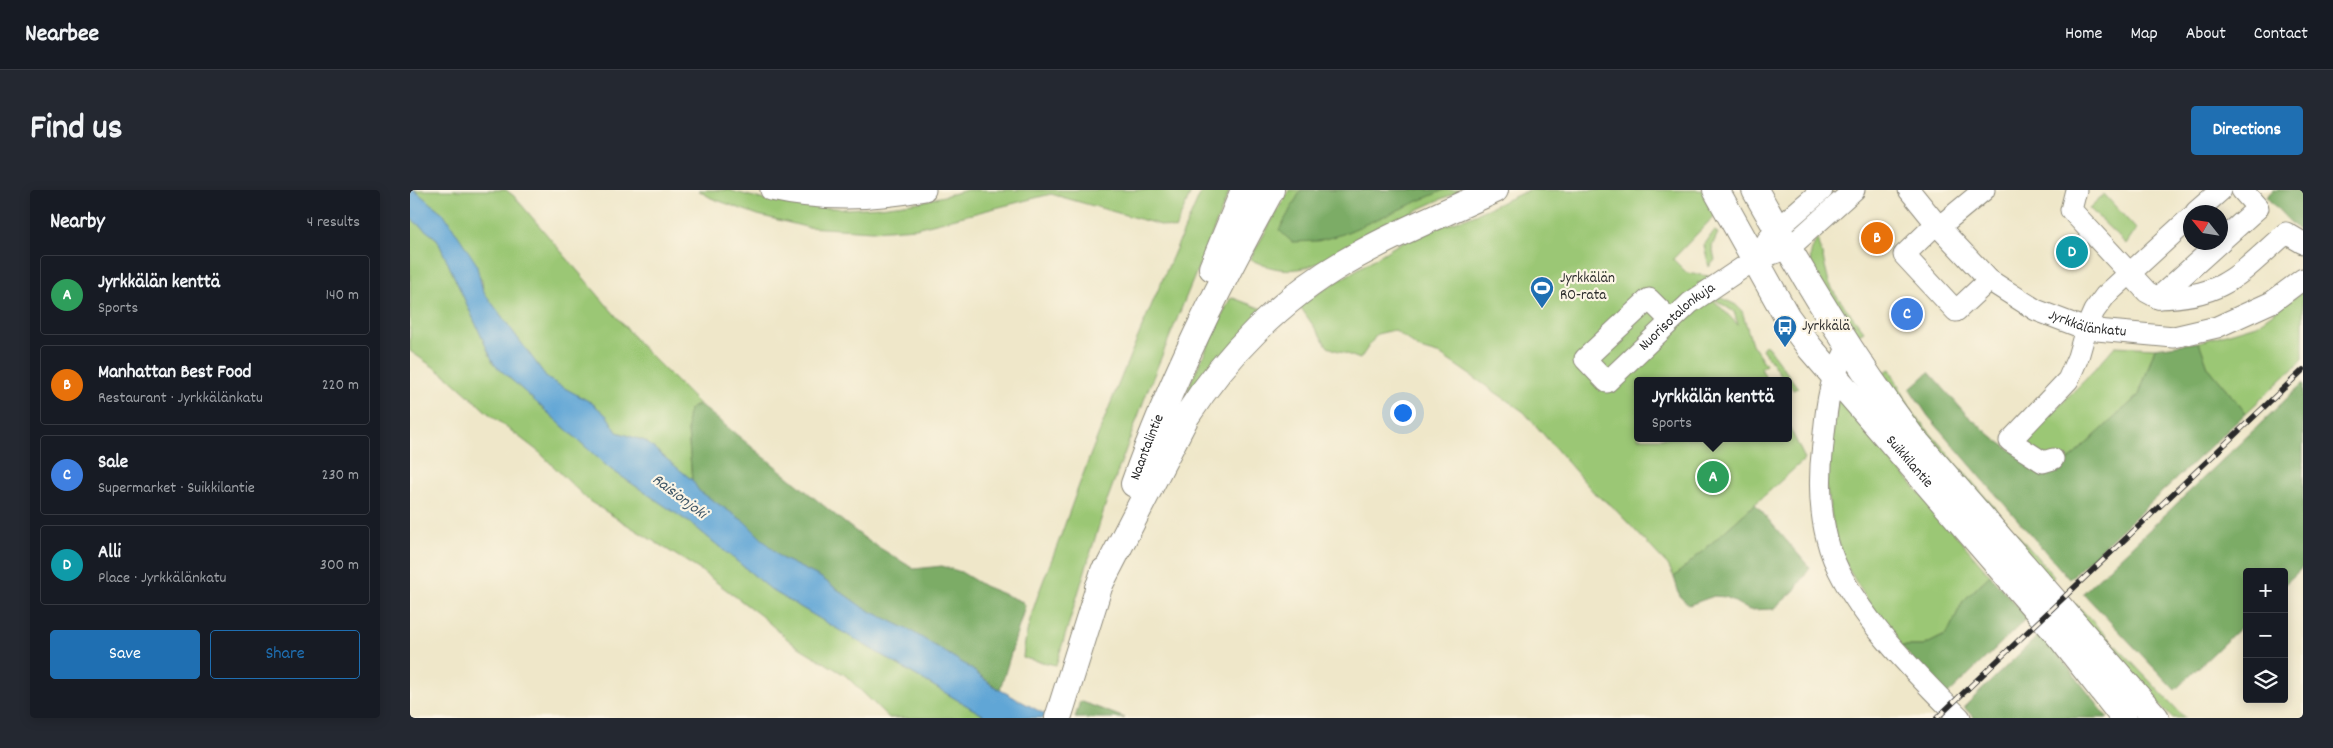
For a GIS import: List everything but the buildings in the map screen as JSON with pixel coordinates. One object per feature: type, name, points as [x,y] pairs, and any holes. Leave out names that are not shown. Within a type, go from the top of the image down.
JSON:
[{"type":"main road","points":[[1162,414],[1211,269],[1244,190]]},
{"type":"main road","name":"Naantalintie","points":[[1058,718],[1072,667],[1098,588],[1162,414],[1203,320],[1271,190]]},
{"type":"main road","points":[[1098,588],[1186,417],[1201,393],[1249,338],[1287,302],[1343,263],[1382,242],[1495,190]]},
{"type":"main road","name":"Suikkilantie","points":[[1716,190],[1787,317],[1834,378],[2061,638],[2124,718]]},
{"type":"main road","name":"Suikkilantie","points":[[1756,190],[1848,345],[1911,436],[2156,718]]},
{"type":"street","points":[[770,190],[824,197],[871,198],[925,190]]},
{"type":"street","points":[[1783,238],[1822,190]]},
{"type":"street","points":[[1754,260],[1854,190]]},
{"type":"street","name":"Jyrkkälänkatu","points":[[1909,190],[1938,226],[1989,280],[2036,310],[2086,329],[2139,336],[2174,337],[2217,327],[2272,302],[2303,279]]},
{"type":"street","points":[[1984,190],[1904,254],[1956,311],[1989,280]]},
{"type":"street","points":[[2076,190],[2071,210],[2146,292],[2158,298],[2179,298],[2210,292],[2230,282],[2286,233],[2303,243]]},
{"type":"street","points":[[2204,205],[2221,190]]},
{"type":"street","points":[[2228,235],[2258,208],[2242,190]]},
{"type":"street","points":[[2053,459],[2043,462],[2010,441],[2068,380],[2078,357],[2086,329],[2094,311],[2105,296],[2183,224]]},
{"type":"street","points":[[2158,298],[2211,250]]},
{"type":"street","name":"Nuorisotalonkuja","points":[[1670,320],[1649,298],[1585,359],[1607,382],[1690,303],[1754,260]]},
{"type":"street","points":[[1848,345],[1834,378],[1824,432],[1820,486],[1827,540],[1852,594],[1895,649],[1960,718]]},
{"type":"green space","points":[[414,190],[506,190],[514,196],[644,349],[699,404],[690,409],[688,432],[692,480],[645,441],[617,432],[607,416],[592,403],[548,379],[483,291],[482,281],[444,214]]},
{"type":"green space","points":[[698,190],[728,190],[765,200],[847,209],[920,202],[967,190],[1192,190],[1175,229],[1051,194],[916,228],[872,231],[806,227],[758,215],[711,198]]},
{"type":"green space","points":[[1202,190],[1230,190],[1147,392],[1105,506],[1056,665],[1023,658],[1032,612],[1092,450],[1145,319]]},
{"type":"green space","points":[[1289,190],[1462,190],[1385,225],[1316,264],[1286,270],[1269,267],[1250,259]]},
{"type":"green space","points":[[1301,190],[1444,190],[1343,234],[1318,241],[1292,242],[1279,230]]},
{"type":"green space","points":[[1529,190],[1705,190],[1718,212],[1673,259],[1687,273],[1709,276],[1704,283],[1697,283],[1738,325],[1734,312],[1713,298],[1718,296],[1736,305],[1742,311],[1752,344],[1766,365],[1761,368],[1765,377],[1634,377],[1634,442],[1792,442],[1792,432],[1805,459],[1674,577],[1668,565],[1611,505],[1596,495],[1524,412],[1441,355],[1420,349],[1394,330],[1377,334],[1360,359],[1328,347],[1299,305],[1410,237],[1471,216]]},
{"type":"green space","points":[[2273,190],[2303,190],[2303,235],[2266,197]]},
{"type":"green space","points":[[2104,194],[2136,229],[2126,244],[2089,208]]},
{"type":"green space","points":[[410,218],[437,239],[494,364],[609,468],[693,525],[773,591],[988,718],[889,718],[845,675],[792,643],[760,615],[700,570],[589,501],[539,452],[488,413],[448,377],[410,351]]},
{"type":"green space","points":[[1714,231],[1718,233],[1712,246],[1715,260],[1709,267],[1704,245]]},
{"type":"green space","points":[[1818,238],[1829,282],[1835,294],[1864,331],[1859,334],[1832,300],[1814,272],[1811,264],[1811,253]]},
{"type":"green space","points":[[2303,291],[2303,359],[2246,413],[2208,367],[2199,342],[2256,325]]},
{"type":"green space","points":[[1233,298],[1265,310],[1190,392],[1188,388],[1230,299]]},
{"type":"green space","points":[[2199,342],[2208,367],[2246,413],[2069,579],[1928,416],[1910,389],[1929,372],[1966,414],[1996,440],[2044,472],[2061,467],[2139,395],[2155,348]]},
{"type":"green space","points":[[1765,345],[1768,347],[1790,377],[1782,377],[1762,349]]},
{"type":"green space","points":[[2115,346],[2155,348],[2139,395],[2061,467],[2043,472],[2014,450],[2086,379]]},
{"type":"green space","points":[[1890,369],[1913,413],[2054,577],[2048,582],[1903,407],[1884,372]]},
{"type":"green space","points":[[1792,380],[1798,388],[1793,390],[1792,388]]},
{"type":"green space","points":[[2303,383],[2303,567],[2288,581],[2288,568],[2243,568],[2243,625],[2175,690],[2083,593]]},
{"type":"green space","points":[[1838,398],[1990,575],[1963,601],[1947,634],[1923,646],[1901,646],[1868,601],[1847,567],[1835,533],[1826,486]]},
{"type":"green space","points":[[699,404],[867,540],[914,569],[942,566],[961,572],[984,586],[1023,602],[1025,606],[1000,690],[966,665],[911,631],[862,607],[820,577],[781,558],[745,522],[699,491],[692,480],[687,417],[690,409]]},
{"type":"green space","points":[[1755,504],[1810,568],[1794,591],[1774,609],[1749,610],[1726,597],[1714,596],[1689,605],[1680,597],[1674,577]]},
{"type":"green space","points":[[1990,575],[2027,618],[1946,696],[1901,646],[1923,646],[1947,634],[1963,601]]},
{"type":"green space","points":[[2076,604],[2185,718],[2172,718],[2070,609]]},
{"type":"green space","points":[[2041,633],[2108,718],[1974,718],[1964,707]]},
{"type":"green space","points":[[1080,701],[1125,718],[1075,718]]},
{"type":"water","name":"Raisionjoki","points":[[410,190],[414,190],[444,214],[476,263],[483,291],[548,379],[592,403],[607,416],[617,432],[645,441],[692,480],[699,491],[745,522],[781,558],[820,577],[862,607],[911,631],[966,665],[993,686],[1052,718],[988,718],[773,591],[693,525],[609,468],[494,364],[437,239],[410,218]]},
{"type":"railway","points":[[1937,718],[2303,370]]},
{"type":"place","name":"Manhattan Best Food","points":[[1877,238]]},
{"type":"place","name":"Alli","points":[[2072,252]]},
{"type":"place","name":"Jyrkkälän RO-rata","points":[[1542,309]]},
{"type":"place","name":"Sale","points":[[1907,314]]},
{"type":"place","name":"Jyrkkälä","points":[[1785,348]]},
{"type":"place","name":"Jyrkkälän kenttä","points":[[1713,477]]}]
